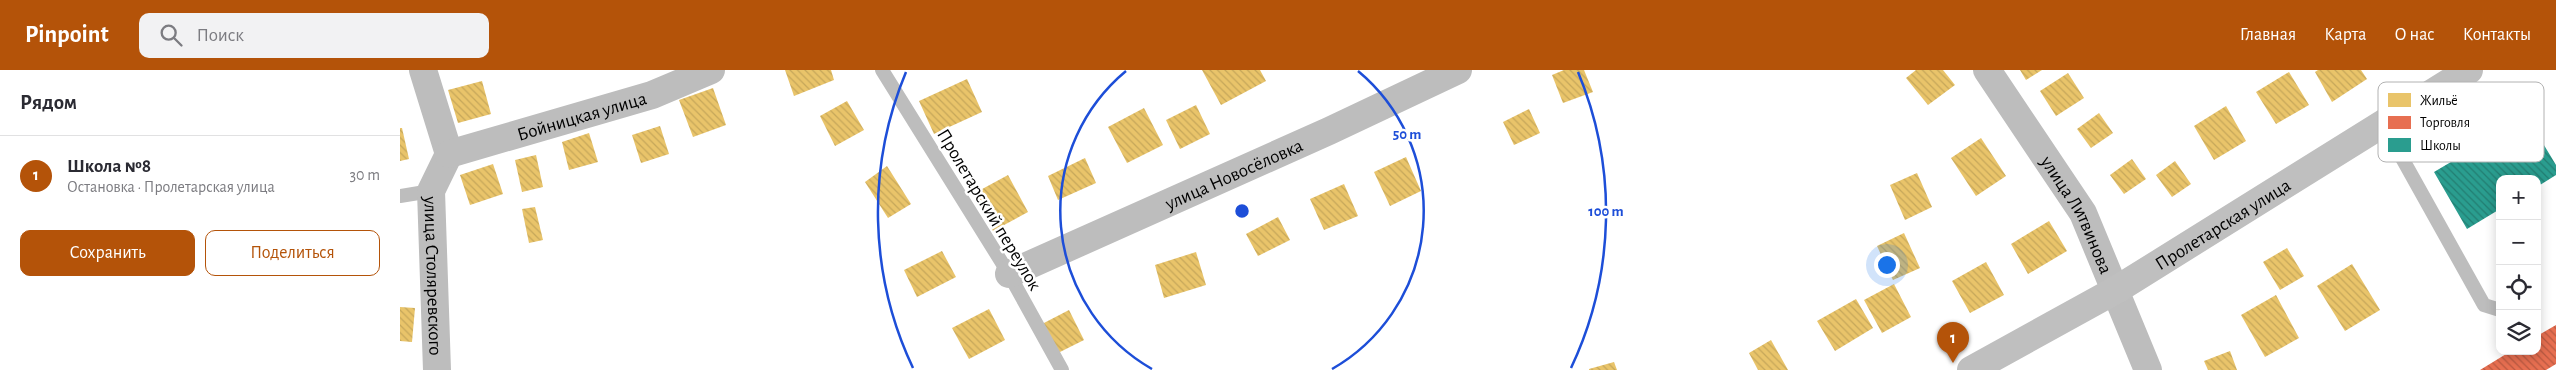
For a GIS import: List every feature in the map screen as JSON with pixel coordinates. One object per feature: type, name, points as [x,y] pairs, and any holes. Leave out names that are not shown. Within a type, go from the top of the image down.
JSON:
[{"type":"main road","name":"Пролетарская улица","points":[[2451,82],[2470,70]]},
{"type":"main road","name":"Пролетарская улица","points":[[1971,370],[2116,290],[2378,127]]},
{"type":"street","points":[[423,70],[449,154]]},
{"type":"street","name":"Бойницкая улица","points":[[449,154],[652,95],[711,70]]},
{"type":"street","name":"улица Новосёловка","points":[[1009,274],[1330,131],[1458,70]]},
{"type":"street","name":"улица Литвинова","points":[[1987,70],[2082,212],[2148,370]]},
{"type":"street","name":"улица Столяревского","points":[[437,370],[431,191],[449,154]]},
{"type":"lane","name":"Пролетарский переулок","points":[[882,70],[1009,274],[1062,370]]},
{"type":"lane","points":[[2404,162],[2484,305],[2496,309]]},
{"type":"lane","points":[[400,196],[431,191]]},
{"type":"building: Жильё","points":[[785,70],[831,70],[834,80],[794,96]]},
{"type":"building: Жильё","points":[[1202,70],[1260,70],[1266,81],[1221,105]]},
{"type":"building: Жильё","points":[[1564,70],[1584,70],[1593,92],[1563,103],[1552,75]]},
{"type":"building: Жильё","points":[[1916,70],[1943,70],[1955,85],[1928,105],[1906,78]]},
{"type":"building: Жильё","points":[[2020,70],[2042,70],[2026,80]]},
{"type":"building: Жильё","points":[[2318,70],[2361,70],[2367,79],[2332,102],[2315,72]]},
{"type":"building: Жильё","points":[[2289,72],[2309,105],[2276,124],[2256,92]]},
{"type":"building: Жильё","points":[[2068,73],[2084,98],[2056,116],[2040,91]]},
{"type":"building: Жильё","points":[[967,79],[982,112],[934,134],[919,101]]},
{"type":"building: Жильё","points":[[482,81],[491,114],[458,123],[448,90]]},
{"type":"building: Жильё","points":[[713,88],[726,125],[693,137],[679,100]]},
{"type":"building: Жильё","points":[[847,101],[864,130],[835,146],[820,116]]},
{"type":"building: Жильё","points":[[1196,105],[1210,134],[1180,149],[1166,120]]},
{"type":"building: Жильё","points":[[2226,106],[2246,141],[2214,160],[2194,126]]},
{"type":"building: Жильё","points":[[1144,108],[1163,145],[1127,163],[1108,127]]},
{"type":"building: Жильё","points":[[1529,109],[1540,133],[1514,145],[1503,122]]},
{"type":"building: Жильё","points":[[2099,113],[2113,133],[2091,148],[2077,129]]},
{"type":"building: Жильё","points":[[660,126],[669,154],[641,163],[632,135]]},
{"type":"building: Жильё","points":[[400,128],[402,128],[409,159],[400,161]]},
{"type":"building: Жильё","points":[[589,133],[598,162],[569,170],[562,142]]},
{"type":"building: Жильё","points":[[1981,138],[2006,176],[1976,196],[1951,158]]},
{"type":"building: Жильё","points":[[536,155],[543,187],[522,192],[515,160]]},
{"type":"building: Жильё","points":[[1406,157],[1421,191],[1390,206],[1374,172]]},
{"type":"building: Жильё","points":[[1085,158],[1096,183],[1058,200],[1048,176]]},
{"type":"building: Жильё","points":[[2132,159],[2146,179],[2124,194],[2110,175]]},
{"type":"building: Жильё","points":[[2175,161],[2191,184],[2172,197],[2156,175]]},
{"type":"building: Жильё","points":[[493,164],[503,194],[470,205],[460,175]]},
{"type":"building: Жильё","points":[[887,166],[911,204],[888,218],[865,182]]},
{"type":"building: Жильё","points":[[1917,173],[1932,207],[1905,220],[1890,185]]},
{"type":"building: Жильё","points":[[1008,175],[1028,212],[993,231],[973,194]]},
{"type":"building: Жильё","points":[[1344,184],[1358,216],[1324,230],[1310,199]]},
{"type":"building: Жильё","points":[[535,207],[543,240],[529,243],[522,209]]},
{"type":"building: Жильё","points":[[1278,217],[1290,240],[1258,256],[1246,234]]},
{"type":"building: Жильё","points":[[2049,221],[2067,251],[2028,274],[2011,244]]},
{"type":"building: Жильё","points":[[1904,233],[1920,268],[1893,280],[1877,246]]},
{"type":"building: Жильё","points":[[2287,248],[2304,276],[2280,290],[2263,262]]},
{"type":"building: Жильё","points":[[942,251],[956,277],[917,297],[904,270]]},
{"type":"building: Жильё","points":[[1196,252],[1206,285],[1164,298],[1155,265]]},
{"type":"building: Жильё","points":[[1986,262],[2004,295],[1970,313],[1952,281]]},
{"type":"building: Жильё","points":[[2352,264],[2380,310],[2345,331],[2317,286]]},
{"type":"building: Жильё","points":[[1894,284],[1911,317],[1882,333],[1864,300]]},
{"type":"building: Жильё","points":[[2276,295],[2299,338],[2265,357],[2241,315]]},
{"type":"building: Жильё","points":[[1856,299],[1873,328],[1835,351],[1817,321]]},
{"type":"building: Жильё","points":[[400,307],[415,308],[412,342],[400,341]]},
{"type":"building: Жильё","points":[[989,309],[1005,340],[969,359],[952,328]]},
{"type":"building: Жильё","points":[[1069,310],[1084,340],[1056,354],[1042,324]]},
{"type":"building: Жильё","points":[[1771,340],[1788,370],[1758,370],[1749,353]]},
{"type":"building: Жильё","points":[[2230,351],[2237,370],[2208,370],[2204,361]]},
{"type":"building: Жильё","points":[[1614,362],[1617,370],[1589,370],[1589,369]]},
{"type":"building: Торговля","points":[[2556,325],[2556,364],[2546,370],[2480,370],[2504,355],[2541,355],[2541,334]]},
{"type":"building: Школы","points":[[2544,145],[2556,165],[2556,175],[2541,184],[2541,175],[2496,175],[2496,211],[2467,229],[2434,172],[2451,162],[2544,162]]},
{"type":"place","name":"Школа №8","points":[[1953,363]]}]
